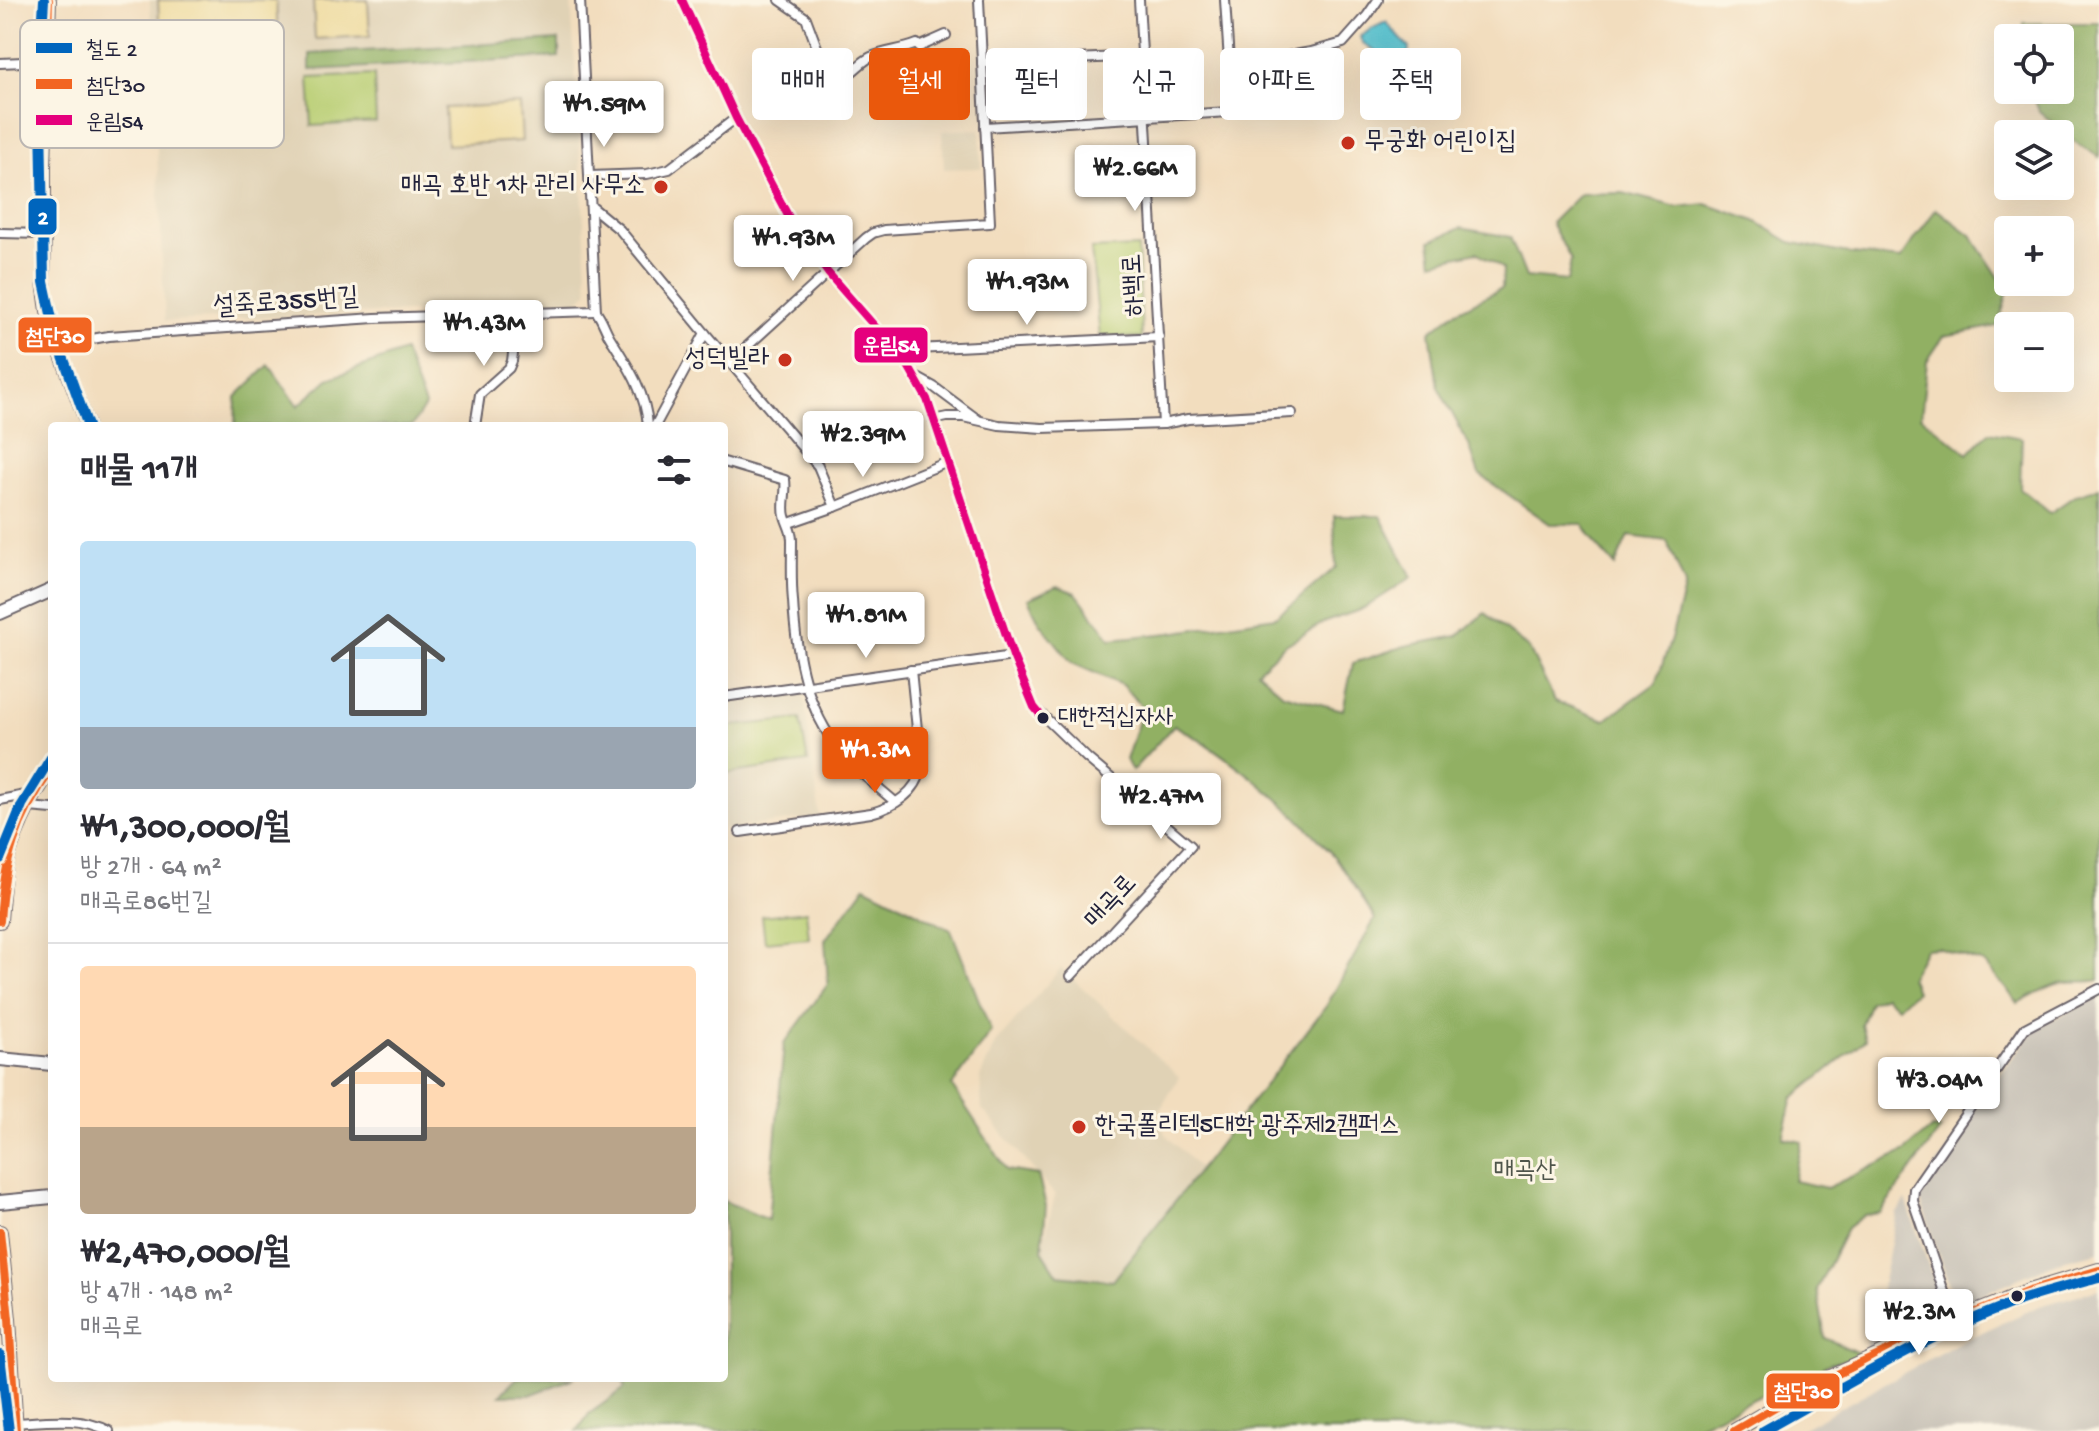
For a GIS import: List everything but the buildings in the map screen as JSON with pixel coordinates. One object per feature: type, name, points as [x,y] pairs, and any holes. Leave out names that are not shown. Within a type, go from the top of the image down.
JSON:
[{"type":"main road","points":[[48,20],[49,0]]},
{"type":"main road","points":[[45,148],[46,296],[58,345],[87,422]]},
{"type":"main road","points":[[0,613],[48,592]]},
{"type":"main road","points":[[0,921],[6,865],[29,807],[48,775]]},
{"type":"main road","points":[[0,1059],[48,1064]]},
{"type":"main road","points":[[0,1202],[48,1197]]},
{"type":"main road","points":[[0,1232],[16,1427]]},
{"type":"main road","points":[[1734,1431],[1813,1385],[1954,1321],[2029,1291],[2099,1270]]},
{"type":"street","points":[[580,0],[596,311],[638,385],[648,422]]},
{"type":"street","points":[[780,0],[806,18],[818,50],[840,80],[870,57],[917,44],[919,47],[946,35]]},
{"type":"street","points":[[730,362],[873,233],[990,223],[979,0]]},
{"type":"street","name":"하백로","points":[[1139,0],[1142,48]]},
{"type":"street","points":[[1225,0],[1229,48]]},
{"type":"street","points":[[1325,48],[1343,43],[1378,0]]},
{"type":"street","name":"매곡로","points":[[685,2],[736,118],[787,215],[828,273],[896,350],[916,377],[927,399],[1013,656],[1034,707],[1087,758],[1191,846],[1071,976]]},
{"type":"street","points":[[982,63],[1103,58]]},
{"type":"street","points":[[0,63],[20,62]]},
{"type":"street","points":[[590,176],[647,174],[669,169],[736,118]]},
{"type":"street","points":[[985,127],[1110,120]]},
{"type":"street","name":"하백로","points":[[1146,120],[1163,424]]},
{"type":"street","points":[[592,207],[620,230],[818,466],[835,507]]},
{"type":"street","points":[[0,233],[44,234]]},
{"type":"street","name":"설죽로355번길","points":[[58,345],[109,336],[375,318],[596,311]]},
{"type":"street","points":[[478,422],[480,394],[509,368],[512,361],[518,313]]},
{"type":"street","points":[[657,422],[705,333]]},
{"type":"street","points":[[896,350],[1159,337]]},
{"type":"street","name":"매곡로","points":[[916,377],[978,420]]},
{"type":"street","name":"매곡로","points":[[933,420],[947,417],[1042,428],[1163,424],[1188,419],[1292,413]]},
{"type":"street","points":[[789,523],[948,462]]},
{"type":"street","points":[[728,463],[785,480],[785,516],[792,539],[793,604],[806,686],[828,733],[843,754],[895,802]]},
{"type":"street","points":[[728,696],[1013,656]]},
{"type":"street","points":[[740,832],[871,813],[895,802],[915,787],[921,769],[911,670]]},
{"type":"street","points":[[0,800],[36,793]]},
{"type":"street","points":[[29,807],[48,809]]},
{"type":"street","points":[[1954,1321],[1913,1201],[1914,1189],[2025,1028],[2099,989]]},
{"type":"street","points":[[48,1431],[63,1421]]},
{"type":"street","points":[[16,1427],[80,1421],[109,1431]]},
{"type":"shaded area","points":[[150,0],[571,0],[588,292],[572,306],[165,321],[157,148],[284,148],[284,20],[151,20]]},
{"type":"shaded area","points":[[980,129],[981,168],[944,169],[942,131]]},
{"type":"shaded area","points":[[803,693],[820,817],[728,828],[728,703]]},
{"type":"shaded area","name":"한국폴리텍5대학 광주제2캠퍼스","points":[[1061,968],[1179,1077],[1156,1117],[1168,1137],[1200,1169],[1114,1281],[1058,1275],[1042,1250],[1055,1195],[982,1109],[980,1077],[995,1044]]},
{"type":"shaded area","points":[[2099,997],[2099,1252],[2057,1262],[1956,1305],[1919,1191],[2035,1028]]},
{"type":"shaded area","points":[[1906,1200],[1941,1312],[1863,1355],[1879,1301],[1897,1213]]},
{"type":"shaded area","points":[[2099,1289],[2099,1431],[1798,1431],[1962,1341],[2040,1306]]},
{"type":"green space","points":[[2099,23],[2099,157],[2074,141],[2074,120],[2049,120],[2036,104],[2074,104],[2074,24],[2024,24]]},
{"type":"green space","points":[[559,40],[559,57],[310,70],[310,54]]},
{"type":"green space","points":[[374,75],[376,122],[312,126],[309,78]]},
{"type":"green space","name":"매곡산","points":[[1623,193],[1677,207],[1706,204],[1755,221],[1790,242],[1843,253],[1901,259],[1936,209],[1971,235],[1994,270],[1994,296],[2007,296],[2002,312],[1994,312],[1994,327],[1944,336],[1927,361],[1921,417],[1968,454],[1989,432],[2022,438],[2020,488],[2050,513],[2076,495],[2099,488],[2099,980],[2060,983],[2018,1003],[1984,963],[1938,948],[1925,949],[1910,977],[1916,991],[1897,1007],[1885,996],[1870,1002],[1861,1024],[1865,1040],[1793,1098],[1783,1138],[1802,1142],[1794,1181],[1827,1188],[1904,1152],[1932,1128],[1941,1129],[1880,1213],[1864,1215],[1847,1228],[1817,1289],[1825,1338],[1863,1355],[1829,1364],[1685,1431],[577,1431],[589,1414],[625,1388],[622,1382],[728,1382],[728,1203],[768,1220],[784,1044],[828,984],[825,940],[865,886],[951,930],[991,1031],[952,1086],[1007,1170],[1038,1175],[1046,1206],[1042,1250],[1058,1275],[1113,1281],[1327,1005],[1375,919],[1343,868],[1314,835],[1258,782],[1195,737],[1174,725],[1132,771],[1126,760],[1143,708],[1122,685],[1072,663],[1040,623],[1028,599],[1057,586],[1076,593],[1111,639],[1275,617],[1336,567],[1334,516],[1380,516],[1412,577],[1363,609],[1325,622],[1284,646],[1257,671],[1283,694],[1343,710],[1353,663],[1405,646],[1457,636],[1485,613],[1529,649],[1555,701],[1605,720],[1656,683],[1685,585],[1667,541],[1628,536],[1615,566],[1583,524],[1550,524],[1479,474],[1469,445],[1438,387],[1430,332],[1455,312],[1502,288],[1503,269],[1477,252],[1433,262],[1430,241],[1461,228],[1510,237],[1526,277],[1567,281],[1571,260],[1551,223],[1580,194]]},
{"type":"green space","points":[[1138,247],[1142,338],[1100,337],[1091,249]]},
{"type":"green space","points":[[404,351],[425,406],[415,422],[235,422],[236,397],[269,365],[298,406],[328,379]]},
{"type":"green space","points":[[800,719],[808,762],[728,773],[728,727]]},
{"type":"green space","points":[[806,911],[809,938],[765,942],[762,916]]},
{"type":"green space","points":[[513,1382],[564,1382],[530,1395],[500,1395]]},
{"type":"sand","points":[[158,0],[276,0],[277,20],[159,20]]},
{"type":"sand","points":[[313,0],[368,0],[370,36],[315,39]]},
{"type":"sand","points":[[520,104],[522,141],[447,145],[445,108]]},
{"type":"water","points":[[1386,22],[1409,48],[1371,48],[1360,37]]},
{"type":"rail line","name":"2","points":[[43,20],[44,0]]},
{"type":"rail line","name":"2","points":[[42,148],[44,282],[56,337],[87,422]]},
{"type":"rail line","name":"2","points":[[0,859],[22,805],[48,763]]},
{"type":"rail line","name":"2","points":[[1763,1431],[1947,1331],[2032,1296],[2099,1278]]},
{"type":"rail line","name":"2","points":[[0,1355],[9,1431]]},
{"type":"transit line","name":"첨단30","points":[[48,20],[49,0]]},
{"type":"transit line","name":"운림54","points":[[682,0],[736,118],[793,225],[828,273],[906,362],[927,399],[1013,656],[1034,707],[1043,718]]},
{"type":"transit line","name":"첨단30","points":[[45,148],[44,282],[48,311],[87,422]]},
{"type":"transit line","name":"첨단30","points":[[0,921],[14,841],[29,805],[48,775]]},
{"type":"transit line","name":"첨단30","points":[[0,1232],[16,1431]]},
{"type":"transit line","name":"첨단30","points":[[1734,1431],[1813,1385],[1954,1321],[2029,1291],[2099,1270]]},
{"type":"place","name":"무궁화 어린이집","points":[[1348,143]]},
{"type":"place","name":"매곡 호반 1차 관리 사무소","points":[[661,187]]},
{"type":"place","name":"성덕빌라","points":[[785,360]]},
{"type":"place","name":"대한적십자사","points":[[1043,718]]},
{"type":"place","name":"한국폴리텍5대학 광주제2캠퍼스","points":[[1079,1127]]}]
